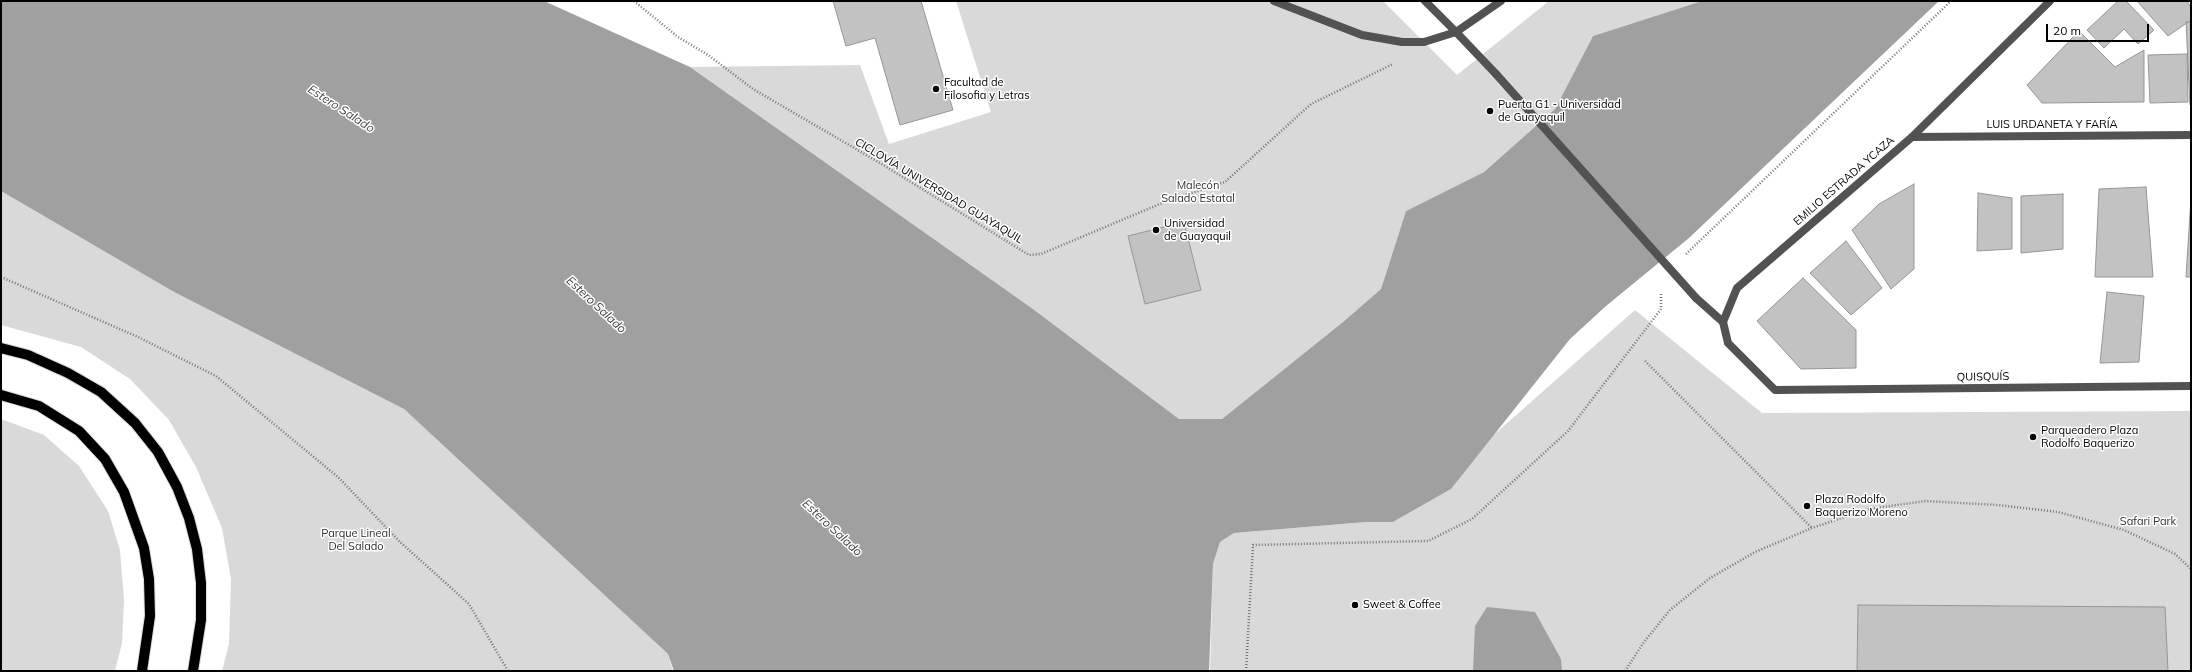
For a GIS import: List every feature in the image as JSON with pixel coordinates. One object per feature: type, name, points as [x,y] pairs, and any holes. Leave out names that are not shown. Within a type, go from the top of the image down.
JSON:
[{"type":"main road","points":[[1,348],[28,355],[68,373],[101,392],[135,422],[158,452],[177,487],[189,518],[197,549],[201,583],[201,620],[193,671]]},
{"type":"main road","points":[[1,395],[39,406],[79,431],[104,459],[124,492],[135,518],[144,548],[148,579],[150,616],[142,671]]},
{"type":"street","points":[[1274,1],[1362,35],[1402,42],[1424,42],[1456,32],[1501,1]]},
{"type":"street","points":[[1425,1],[1496,74],[1696,298],[1723,322]]},
{"type":"street","name":"EMILIO ESTRADA YCAZA","points":[[1723,322],[1737,288],[1912,137],[2050,1]]},
{"type":"street","name":"LUIS URDANETA Y FARÍA","points":[[1912,137],[2191,135]]},
{"type":"street","name":"QUISQUÍS","points":[[1723,322],[1728,343],[1774,390],[2191,386]]},
{"type":"path","name":"CICLOVÍA UNIVERSIDAD GUAYAQUIL","points":[[634,1],[678,37],[708,55],[753,89],[880,163],[1029,256],[1041,254],[1167,201],[1225,182],[1312,104],[1394,64]]},
{"type":"path","points":[[1681,258],[1951,1]]},
{"type":"path","points":[[1,277],[138,337],[216,376],[339,478],[400,542],[468,604],[508,671]]},
{"type":"path","points":[[1246,671],[1253,545],[1428,541],[1472,519],[1568,431],[1662,309],[1661,292]]},
{"type":"path","points":[[1645,361],[1812,528]]},
{"type":"path","points":[[1625,671],[1644,642],[1670,610],[1710,578],[1755,552],[1812,528],[1868,509],[1926,501],[1998,505],[2058,512],[2124,530],[2175,554],[2191,569]]},
{"type":"green space","name":"Malecón Salado Estatal","points":[[956,1],[1383,1],[1457,75],[1549,1],[1702,1],[1593,36],[1555,109],[1484,172],[1406,211],[1381,289],[1343,322],[1222,419],[1179,419],[1033,309],[690,67],[860,65],[889,144],[991,112]]},
{"type":"green space","name":"Parque Lineal Del Salado","points":[[1,191],[174,292],[404,409],[668,654],[673,671],[222,671],[229,644],[231,579],[222,528],[196,467],[169,420],[130,379],[81,347],[1,325]]},
{"type":"green space","name":"Plaza Rodolfo Baquerizo Moreno","points":[[1635,310],[1762,413],[2191,411],[2191,671],[1210,671],[1213,564],[1220,542],[1234,533],[1366,522],[1393,522],[1451,489],[1489,439]]},
{"type":"green space","points":[[1,419],[44,435],[79,466],[108,511],[120,550],[124,600],[122,643],[115,671],[1,671]]},
{"type":"water","name":"Estero Salado","points":[[1,1],[544,1],[690,67],[1033,309],[1179,419],[1222,419],[1343,322],[1381,289],[1406,211],[1484,172],[1555,109],[1593,36],[1702,1],[1939,1],[1689,238],[1606,306],[1570,339],[1451,489],[1393,522],[1366,522],[1234,533],[1220,542],[1213,564],[1209,671],[674,671],[668,654],[404,409],[174,292],[1,191]]},
{"type":"water","points":[[1487,607],[1535,612],[1561,659],[1562,671],[1473,671],[1475,626]]},
{"type":"building","points":[[833,1],[921,1],[953,110],[900,125],[875,38],[846,46]]},
{"type":"building","points":[[2118,1],[2126,1],[2154,30],[2138,44],[2124,29],[2104,48],[2087,30]]},
{"type":"building","points":[[2137,1],[2187,1],[2191,8],[2191,20],[2168,36]]},
{"type":"building","points":[[2186,22],[2191,22],[2191,105],[2190,105]]},
{"type":"building","points":[[2079,31],[2115,67],[2144,50],[2144,102],[2042,103],[2027,85]]},
{"type":"building","points":[[2187,54],[2188,102],[2150,103],[2148,55]]},
{"type":"building","points":[[1914,184],[1914,269],[1891,289],[1852,230],[1879,204]]},
{"type":"building","points":[[2146,187],[2153,277],[2095,277],[2099,189]]},
{"type":"building","points":[[1978,193],[2012,198],[2012,249],[1977,251]]},
{"type":"building","points":[[2063,194],[2063,249],[2021,253],[2021,196]]},
{"type":"building","points":[[2191,198],[2191,277],[2186,277]]},
{"type":"building","points":[[1184,222],[1201,290],[1145,304],[1128,236]]},
{"type":"building","points":[[1846,241],[1882,288],[1851,315],[1810,273]]},
{"type":"building","points":[[1803,278],[1856,330],[1856,368],[1801,369],[1757,321]]},
{"type":"building","points":[[2107,292],[2144,296],[2139,362],[2100,363]]},
{"type":"building","points":[[1858,605],[2165,607],[2168,671],[1857,671]]},
{"type":"place","name":"Facultad de Filosofia y Letras","points":[[936,89]]},
{"type":"place","name":"Puerta G1 - Universidad de Guayaquil","points":[[1490,111]]},
{"type":"place","name":"Universidad de Guayaquil","points":[[1156,230]]},
{"type":"place","name":"Parqueadero Plaza Rodolfo Baquerizo","points":[[2033,437]]},
{"type":"place","name":"Plaza Rodolfo Baquerizo Moreno","points":[[1807,506]]},
{"type":"place","name":"Sweet & Coffee","points":[[1355,605]]},
{"type":"park label","name":"Safari Park","points":[[2148,522]]}]
